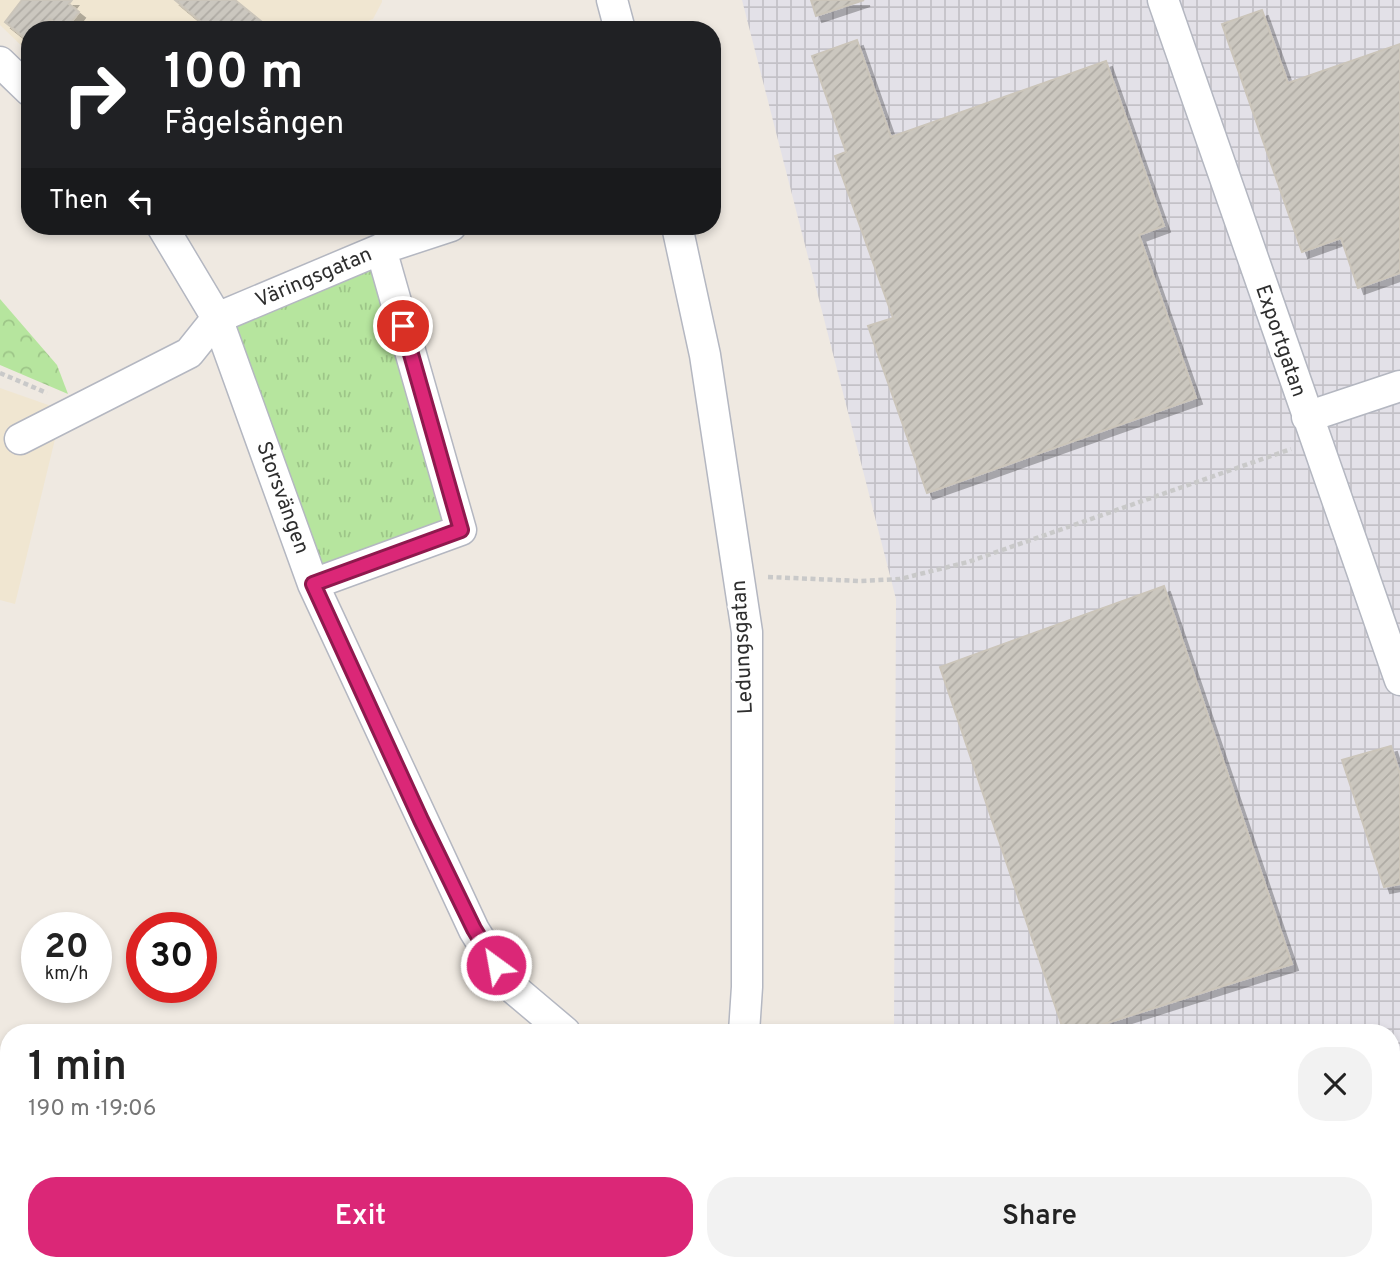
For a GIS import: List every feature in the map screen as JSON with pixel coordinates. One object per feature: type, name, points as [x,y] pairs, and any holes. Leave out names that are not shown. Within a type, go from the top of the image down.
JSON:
[{"type":"street","points":[[612,0],[618,21]]},
{"type":"street","name":"Exportgatan","points":[[1163,0],[1400,680]]},
{"type":"street","points":[[0,62],[21,82]]},
{"type":"street","name":"Storsvängen","points":[[167,235],[217,318],[313,584],[474,929],[508,983],[556,1024]]},
{"type":"street","name":"Väringsgatan","points":[[217,318],[381,249],[424,235]]},
{"type":"street","name":"Ledungsgatan","points":[[679,235],[705,355],[747,632],[747,988],[745,1024]]},
{"type":"street","points":[[313,584],[461,530],[381,249]]},
{"type":"street","points":[[20,439],[189,353],[217,318]]},
{"type":"street","points":[[1311,429],[1400,386]]},
{"type":"path","points":[[0,373],[66,402],[72,411]]},
{"type":"path","points":[[740,576],[859,581],[900,579],[968,562],[1311,429]]},
{"type":"shaded area","points":[[0,0],[382,0],[373,19],[368,21],[21,21],[21,45],[0,25]]},
{"type":"shaded area","points":[[742,0],[1400,0],[1400,1024],[894,1024],[896,599]]},
{"type":"shaded area","points":[[0,388],[54,407],[56,435],[15,604],[0,600]]},
{"type":"green space","points":[[381,249],[461,530],[313,584],[217,318]]},
{"type":"green space","points":[[0,299],[57,365],[68,394],[0,365]]},
{"type":"building","points":[[22,0],[72,0],[69,4],[79,12],[72,21],[21,21],[21,35],[5,22]]},
{"type":"building","points":[[175,0],[235,0],[261,21],[200,21]]},
{"type":"building","points":[[811,0],[864,0],[816,16]]},
{"type":"building","points":[[1262,10],[1288,83],[1400,44],[1400,273],[1358,288],[1341,238],[1302,252],[1222,24]]},
{"type":"building","points":[[857,40],[891,137],[1106,61],[1164,226],[1139,235],[1196,398],[927,493],[868,326],[893,318],[835,156],[846,152],[812,56]]},
{"type":"building","points":[[1164,586],[1292,964],[1104,1024],[1061,1024],[940,667]]},
{"type":"building","points":[[1391,746],[1400,774],[1400,884],[1384,887],[1342,760]]},
{"type":"route","points":[[403,326],[461,530],[313,584],[421,820],[474,929],[496,965]]}]
